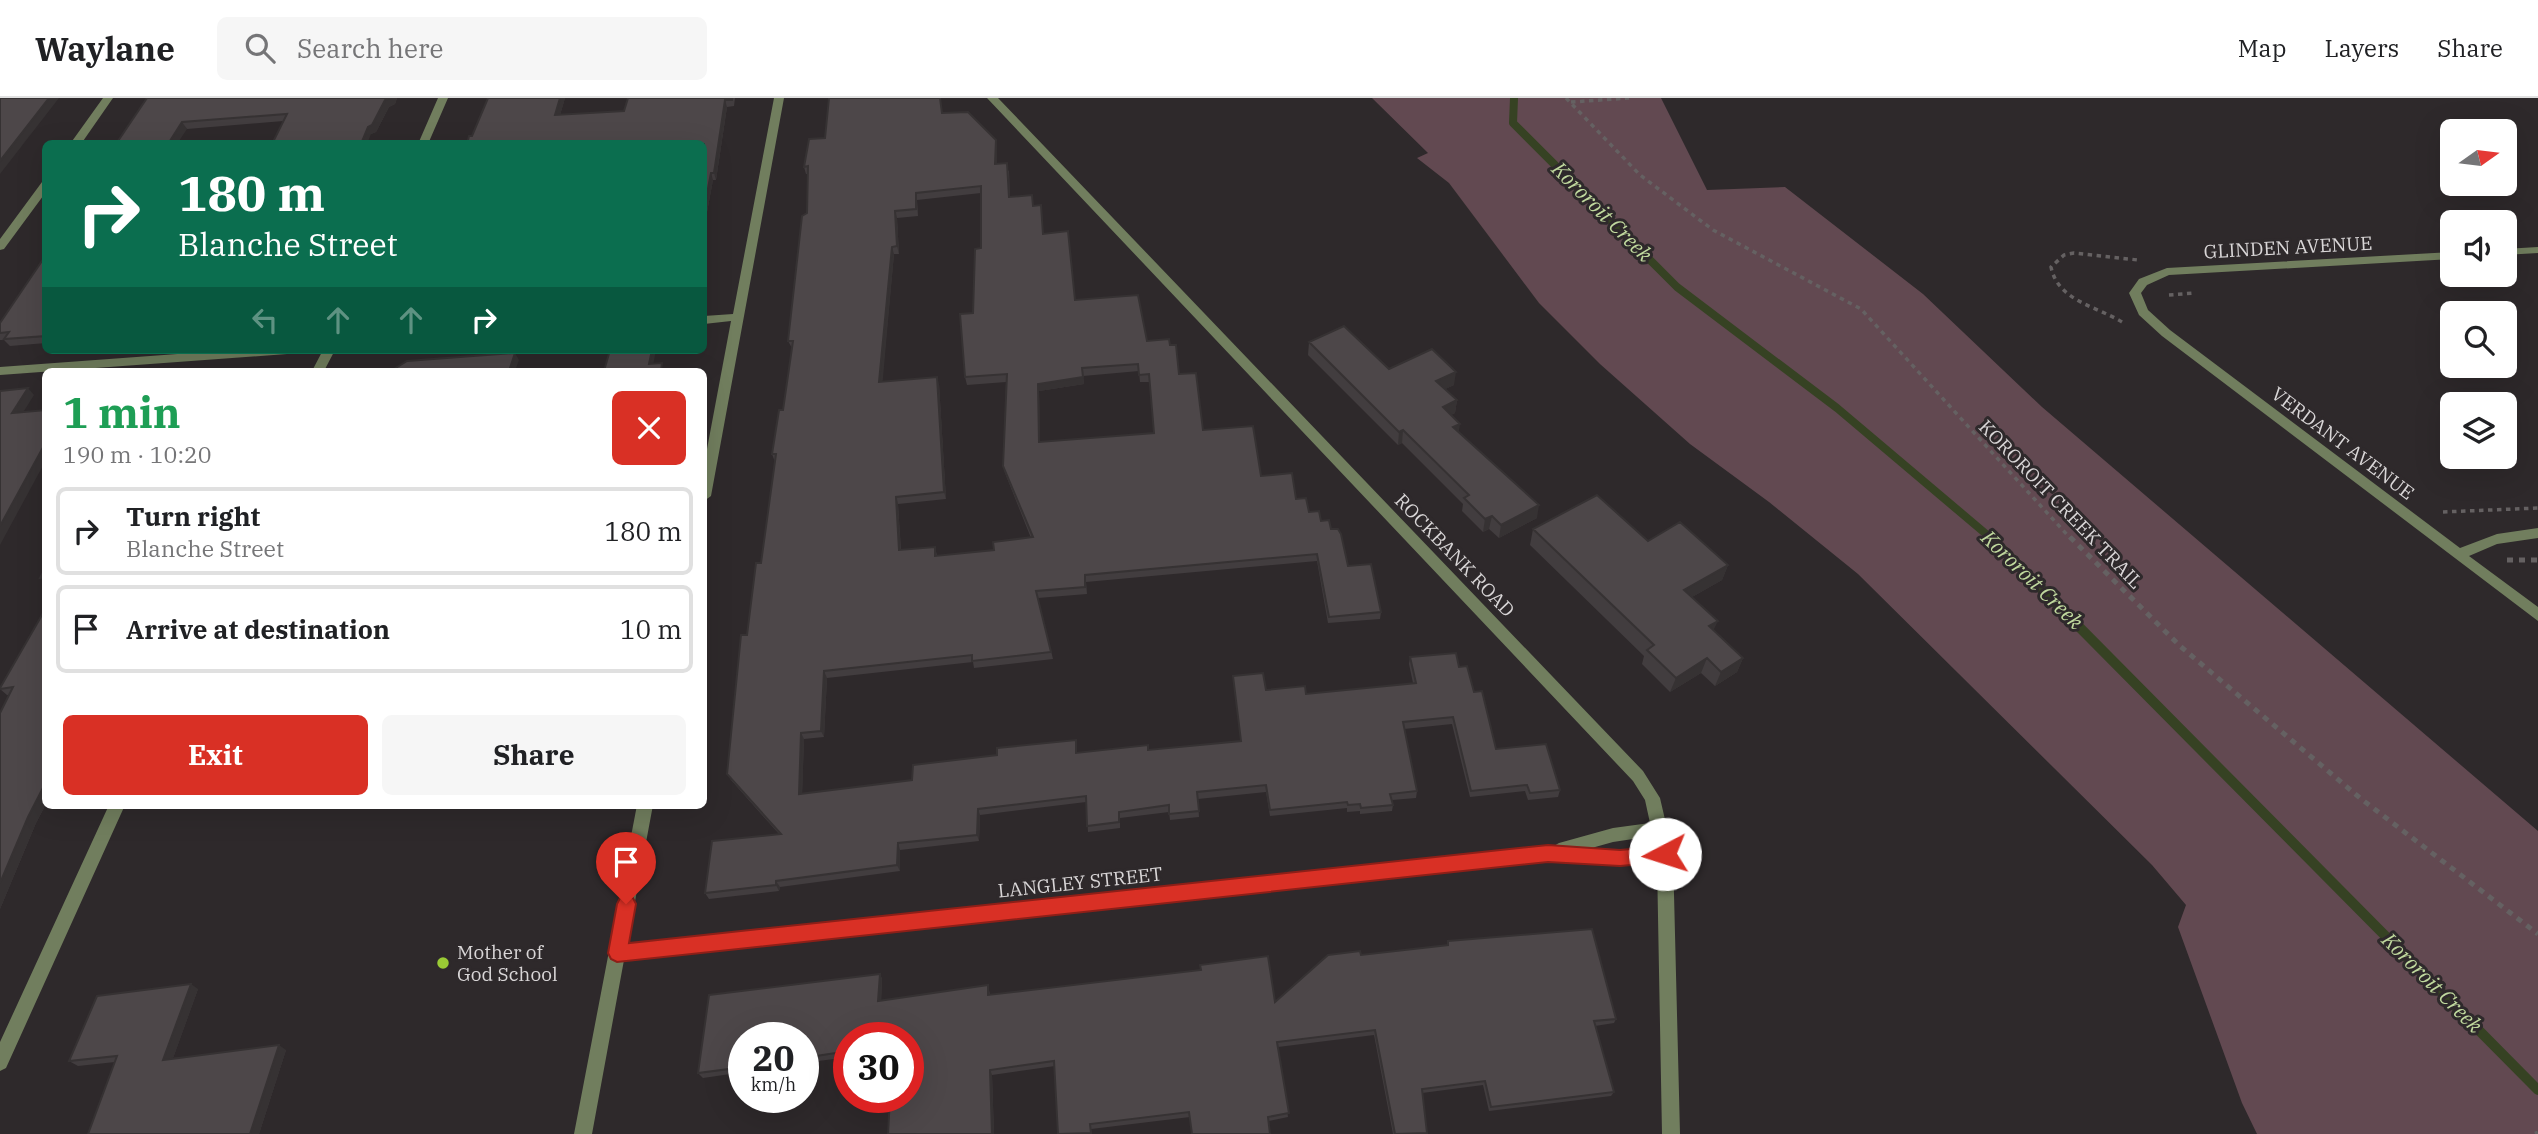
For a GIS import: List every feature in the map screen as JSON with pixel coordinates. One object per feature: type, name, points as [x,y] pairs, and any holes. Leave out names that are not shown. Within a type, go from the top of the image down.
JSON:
[{"type":"street","points":[[78,140],[108,98]]},
{"type":"street","points":[[424,140],[443,98]]},
{"type":"street","points":[[707,480],[779,98]]},
{"type":"street","name":"ROCKBANK ROAD","points":[[992,98],[1638,776],[1652,798],[1665,854],[1671,1134]]},
{"type":"street","points":[[0,247],[42,189]]},
{"type":"street","points":[[2517,251],[2538,250]]},
{"type":"street","name":"GLINDEN AVENUE","points":[[2134,293],[2143,282],[2167,272],[2440,256]]},
{"type":"street","name":"VERDANT AVENUE","points":[[2134,293],[2143,312],[2166,333],[2538,615]]},
{"type":"street","points":[[707,320],[737,317]]},
{"type":"street","points":[[0,370],[230,354]]},
{"type":"street","points":[[2459,555],[2481,542],[2498,537],[2538,533]]},
{"type":"street","points":[[0,1062],[115,809]]},
{"type":"street","points":[[583,1134],[644,809]]},
{"type":"street","name":"LANGLEY STREET","points":[[617,953],[1548,853],[1613,835],[1660,828]]},
{"type":"street","name":"LANGLEY STREET","points":[[1548,853],[1620,858],[1665,854]]},
{"type":"path","points":[[1568,100],[1629,98]]},
{"type":"path","name":"KOROROIT CREEK TRAIL","points":[[1568,100],[1640,175],[1713,230],[1861,309],[2045,513],[2180,646],[2360,798],[2538,934]]},
{"type":"path","points":[[2131,329],[2109,312],[2063,291],[2051,276],[2051,267],[2064,255],[2074,253],[2147,260]]},
{"type":"path","points":[[2164,296],[2202,293]]},
{"type":"path","points":[[2437,512],[2538,508]]},
{"type":"shaded area","points":[[1372,98],[1661,98],[1707,190],[1785,187],[1923,294],[2042,407],[2538,831],[2538,1134],[2257,1134],[2242,1103],[2178,927],[2186,905],[2152,865],[1858,574],[1769,502],[1690,444],[1600,364],[1539,303],[1449,183],[1417,158],[1428,153]]},
{"type":"building","points":[[0,98],[49,98],[0,161]]},
{"type":"building","points":[[147,98],[391,98],[385,100],[363,140],[274,140],[287,114],[182,122],[171,140],[119,140]]},
{"type":"building","points":[[488,98],[560,98],[555,115],[624,111],[628,98],[732,98],[725,100],[714,173],[711,173],[707,194],[707,140],[468,140],[469,136],[472,136]]},
{"type":"building","points":[[829,98],[940,98],[942,113],[968,112],[996,140],[995,164],[1007,163],[1009,197],[1032,195],[1033,206],[1041,205],[1043,234],[1068,231],[1075,300],[1138,295],[1147,341],[1169,339],[1170,345],[1176,345],[1179,374],[1196,373],[1203,430],[1253,426],[1261,476],[1292,473],[1296,499],[1306,498],[1309,512],[1319,511],[1321,521],[1329,520],[1331,529],[1338,529],[1348,566],[1371,564],[1381,612],[1329,617],[1317,554],[1085,575],[1085,587],[1036,591],[1051,652],[972,661],[972,655],[824,671],[821,731],[801,733],[799,794],[912,780],[913,765],[997,755],[997,748],[1076,740],[1076,753],[1148,745],[1148,750],[1241,741],[1233,676],[1263,673],[1266,690],[1305,686],[1306,694],[1416,683],[1410,657],[1456,653],[1459,667],[1467,666],[1474,692],[1482,691],[1496,749],[1546,744],[1560,790],[1530,793],[1527,785],[1471,791],[1453,717],[1403,722],[1417,791],[1390,794],[1393,805],[1361,808],[1360,804],[1348,805],[1347,802],[1270,810],[1266,785],[1197,792],[1199,811],[1169,814],[1169,805],[1119,812],[1119,822],[1087,826],[1086,796],[978,809],[977,835],[898,843],[897,865],[776,881],[776,885],[705,893],[712,841],[781,834],[727,774],[741,635],[747,635],[756,563],[761,563],[776,454],[772,454],[779,410],[783,410],[793,341],[788,341],[802,216],[807,213],[808,166],[804,167],[809,139],[825,138]],"holes":[[[981,186],[981,248],[975,249],[973,313],[960,314],[965,377],[1007,374],[1003,466],[1033,537],[993,542],[994,550],[935,556],[935,547],[899,550],[896,497],[944,492],[937,377],[879,382],[892,247],[897,246],[895,211],[916,209],[916,193]],[[1138,364],[1139,375],[1149,374],[1154,433],[1039,442],[1038,384],[1083,377],[1082,368]]]},
{"type":"building","points":[[42,261],[42,336],[4,339],[9,332],[0,333],[0,323]]},
{"type":"building","points":[[1344,326],[1389,369],[1432,349],[1456,372],[1436,381],[1457,400],[1443,407],[1460,424],[1453,427],[1539,505],[1501,525],[1492,516],[1485,519],[1464,498],[1469,495],[1403,430],[1399,432],[1309,342]]},
{"type":"building","points":[[515,354],[510,368],[396,368],[407,361]]},
{"type":"building","points":[[609,354],[651,354],[649,364],[662,363],[661,368],[605,368]]},
{"type":"building","points":[[28,388],[12,413],[42,410],[42,449],[0,526],[0,391]]},
{"type":"building","points":[[1597,495],[1648,541],[1680,522],[1728,565],[1684,590],[1718,621],[1709,626],[1743,658],[1721,672],[1707,658],[1676,678],[1647,650],[1654,645],[1533,529]]},
{"type":"building","points":[[42,615],[42,790],[0,883],[0,713],[13,687],[0,688]]},
{"type":"building","points":[[1592,929],[1616,1019],[1594,1021],[1614,1092],[1491,1107],[1485,1081],[1422,1089],[1427,1133],[1395,1134],[1375,1030],[1277,1042],[1289,1113],[1268,1117],[1270,1134],[1192,1134],[1189,1112],[1090,1124],[1091,1133],[1058,1134],[1054,1061],[990,1070],[992,1134],[888,1134],[889,1113],[924,1113],[924,1022],[833,1022],[833,1053],[819,1056],[819,1022],[728,1022],[728,1069],[698,1073],[709,995],[880,974],[878,1001],[988,985],[988,995],[1201,970],[1200,965],[1268,956],[1275,1002],[1328,955],[1360,951],[1361,955],[1448,945],[1448,941]]},
{"type":"building","points":[[191,984],[163,1060],[279,1045],[250,1134],[88,1134],[117,1056],[69,1061],[97,996]]},
{"type":"waterway","name":"Kororoit Creek","points":[[1514,98],[1513,123],[1677,287],[1837,408],[1992,539]]},
{"type":"waterway","name":"Kororoit Creek","points":[[1992,539],[2538,1090]]},
{"type":"place","name":"Mother of God School","points":[[443,963]]},
{"type":"route","points":[[626,904],[617,953],[1548,853],[1620,858],[1665,854]]}]
